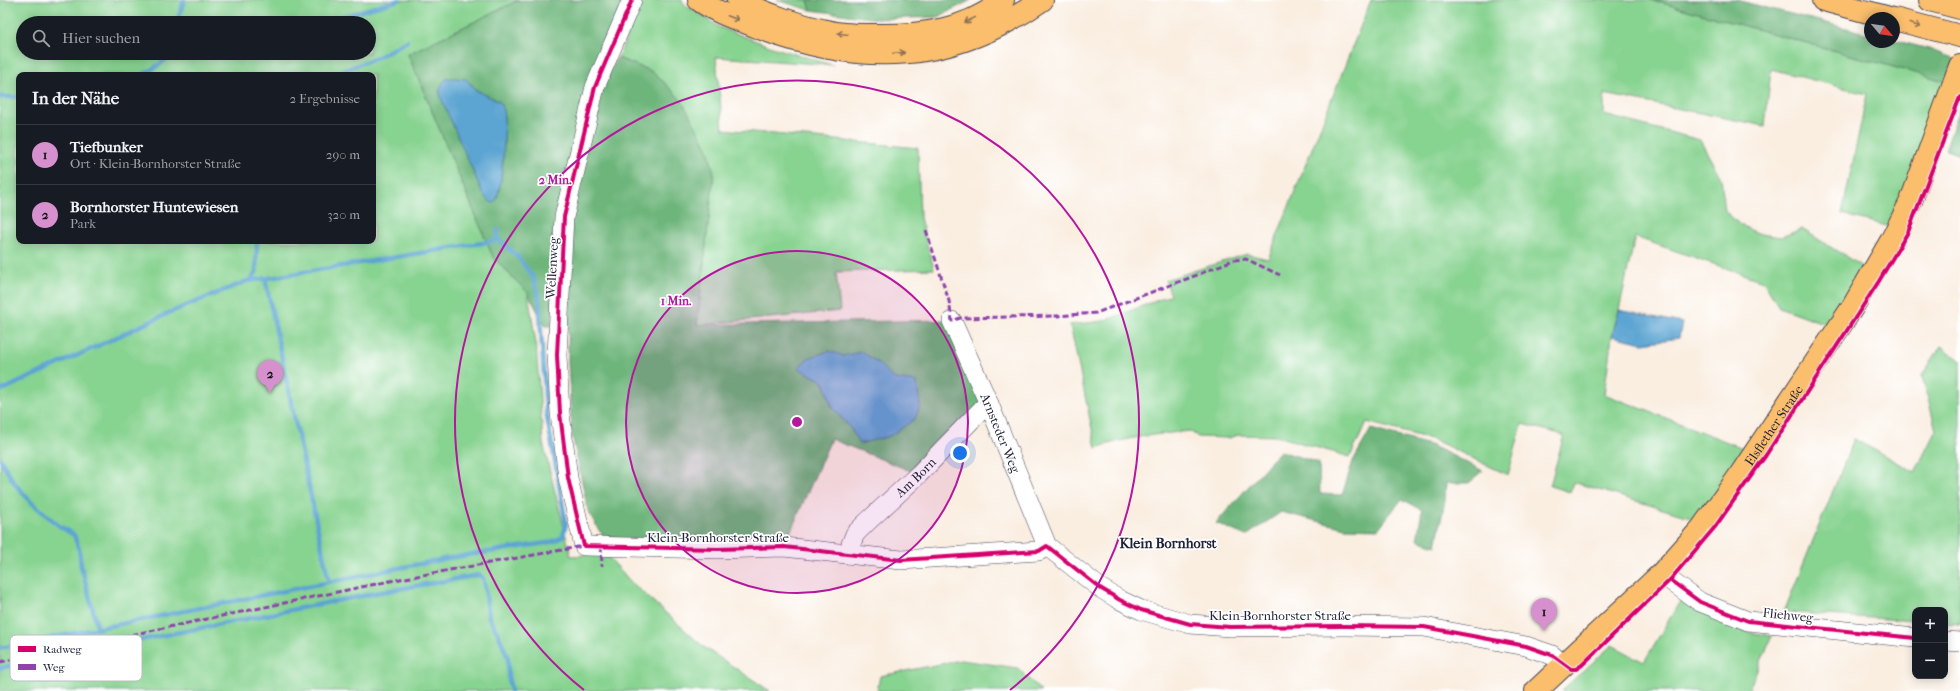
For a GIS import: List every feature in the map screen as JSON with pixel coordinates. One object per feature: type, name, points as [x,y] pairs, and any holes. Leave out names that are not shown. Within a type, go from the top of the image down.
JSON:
[{"type":"main road","points":[[699,0],[726,15],[778,34],[827,49],[860,53],[899,53],[935,49],[964,42],[1000,26],[1042,0]]},
{"type":"main road","points":[[738,0],[808,26],[832,33],[903,36],[934,32],[964,24],[986,13],[1003,0]]},
{"type":"main road","points":[[1823,0],[1868,12]]},
{"type":"main road","points":[[1900,21],[1960,36]]},
{"type":"main road","name":"Elsflether Straße","points":[[1536,691],[1661,574],[1702,528],[1738,478],[1870,280],[1911,201],[1960,66]]},
{"type":"street","name":"Wellenweg","points":[[584,546],[568,478],[560,413],[558,356],[564,217],[595,87],[632,0]]},
{"type":"street","name":"Arnsteder Weg","points":[[952,321],[989,404],[1047,546]]},
{"type":"street","name":"Am Born","points":[[849,554],[855,534],[919,474],[984,407],[989,404]]},
{"type":"street","name":"Klein-Bornhorster Straße","points":[[584,546],[718,548],[784,547],[901,560],[1039,551],[1047,546],[1100,588],[1126,603],[1142,610],[1190,624],[1230,628],[1344,626],[1424,627],[1526,646],[1552,655],[1564,665]]},
{"type":"street","name":"Fliehweg","points":[[1661,574],[1700,602],[1748,621],[1912,638]]},
{"type":"street","points":[[1948,641],[1960,642]]},
{"type":"green space","points":[[0,0],[519,0],[408,54],[493,257],[528,293],[536,343],[543,443],[571,556],[606,554],[630,581],[705,648],[770,691],[0,691]]},
{"type":"green space","points":[[519,0],[623,0],[586,99],[551,326],[545,326],[528,293],[493,257],[408,54]],"holes":[[[471,83],[476,90],[500,102],[504,114],[503,163],[500,188],[494,203],[483,194],[439,90]]]},
{"type":"green space","points":[[642,0],[682,0],[684,4],[719,27],[775,48],[833,65],[716,57],[723,129],[918,148],[920,218],[934,269],[836,272],[840,311],[697,325],[714,173],[651,71],[618,58]]},
{"type":"green space","points":[[777,0],[808,0],[811,10]]},
{"type":"green space","points":[[808,0],[971,0],[938,17],[877,19],[811,10]]},
{"type":"green space","points":[[1371,0],[1651,0],[1948,82],[1890,227],[1842,214],[1867,94],[1771,69],[1765,126],[1604,94],[1604,115],[1700,140],[1721,178],[1725,211],[1740,225],[1760,234],[1781,237],[1802,229],[1867,270],[1831,326],[1779,307],[1763,281],[1635,237],[1612,336],[1604,394],[1748,450],[1699,520],[1573,482],[1570,492],[1550,486],[1564,435],[1522,424],[1508,475],[1434,440],[1367,422],[1350,457],[1277,436],[1239,435],[1228,438],[1198,437],[1190,431],[1131,439],[1096,448],[1070,325],[1103,321],[1171,295],[1165,280],[1247,254],[1268,259]]},
{"type":"green space","points":[[1651,0],[1736,0],[1864,32],[1864,48],[1900,48],[1900,42],[1929,49],[1956,60],[1948,82]]},
{"type":"green space","points":[[617,58],[651,71],[682,101],[708,149],[714,173],[697,325],[948,320],[983,403],[913,472],[831,439],[786,542],[611,539],[600,532],[588,511],[572,434],[568,363],[569,218],[599,93]],"holes":[[[829,351],[843,356],[862,352],[877,362],[894,379],[917,382],[890,436],[859,443],[851,429],[832,407],[824,382],[799,368]]]},
{"type":"green space","points":[[1960,109],[1960,155],[1945,149]]},
{"type":"green space","points":[[1941,346],[1960,360],[1960,624],[1948,623],[1948,607],[1912,607],[1912,621],[1784,612],[1854,439],[1915,472],[1936,430],[1922,376]]},
{"type":"green space","points":[[1371,429],[1433,446],[1483,471],[1469,483],[1446,483],[1445,500],[1436,546],[1417,540],[1422,510],[1402,499],[1378,529],[1345,528],[1281,512],[1246,536],[1216,523],[1280,451],[1319,463],[1320,494],[1342,495],[1353,461]]},
{"type":"green space","points":[[1680,601],[1744,631],[1772,636],[1748,691],[1561,691],[1612,645],[1644,662]]},
{"type":"green space","points":[[961,660],[1018,668],[1041,691],[877,691],[880,676]]},
{"type":"water","points":[[446,79],[466,79],[476,90],[500,102],[502,108],[504,116],[503,163],[500,188],[494,203],[490,202],[483,194],[441,98],[440,88],[444,81]]},
{"type":"water","points":[[1619,310],[1682,323],[1679,338],[1643,343],[1612,336]]},
{"type":"water","points":[[829,351],[843,356],[862,352],[877,362],[894,379],[917,382],[920,406],[915,419],[890,436],[859,444],[851,429],[832,407],[824,382],[798,368],[808,358]]},
{"type":"waterway","points":[[179,16],[184,0]]},
{"type":"waterway","points":[[344,16],[399,0]]},
{"type":"waterway","points":[[376,58],[407,41]]},
{"type":"waterway","points":[[147,72],[165,60]]},
{"type":"waterway","points":[[340,72],[370,60]]},
{"type":"waterway","points":[[0,97],[16,97]]},
{"type":"waterway","points":[[65,635],[449,558],[546,543],[557,540],[563,536],[566,524],[546,411],[539,298],[533,277],[517,256],[497,238],[498,230]]},
{"type":"waterway","points":[[250,281],[494,241],[497,238]]},
{"type":"waterway","points":[[0,391],[171,312],[252,279],[256,272],[257,244]]},
{"type":"waterway","points":[[265,278],[329,582]]},
{"type":"waterway","points":[[0,459],[15,484],[30,501],[58,525],[74,535],[79,549],[81,566],[98,629]]},
{"type":"waterway","points":[[142,640],[381,592],[479,575],[484,581],[489,618],[498,633],[508,658],[508,675],[511,691]]},
{"type":"waterway","points":[[0,648],[10,646]]},
{"type":"waterway","points":[[0,668],[10,666]]},
{"type":"marked path","points":[[926,230],[949,301],[952,321],[960,318],[1057,316],[1096,313],[1233,260],[1246,259],[1280,275]]},
{"type":"marked path","points":[[130,635],[400,579],[584,546]]},
{"type":"marked path","points":[[601,546],[602,566]]},
{"type":"marked path","points":[[0,662],[10,660]]},
{"type":"cycle path","points":[[632,0],[595,87],[564,217],[557,355],[560,413],[568,478],[584,546],[718,549],[784,547],[901,560],[1039,551],[1047,546],[1100,588],[1120,600],[1141,610],[1190,624],[1230,627],[1424,627],[1526,646],[1552,655],[1571,669],[1576,669],[1582,665],[1670,580],[1715,527],[1766,455],[1879,281],[1908,232],[1960,97]]},
{"type":"cycle path","points":[[1670,580],[1700,602],[1748,621],[1912,638]]},
{"type":"place","name":"Bornhorster Huntewiesen","points":[[270,393]]},
{"type":"place","name":"Tiefbunker","points":[[1544,631]]},
{"type":"district","name":"Klein Bornhorst","points":[[1168,543]]}]
